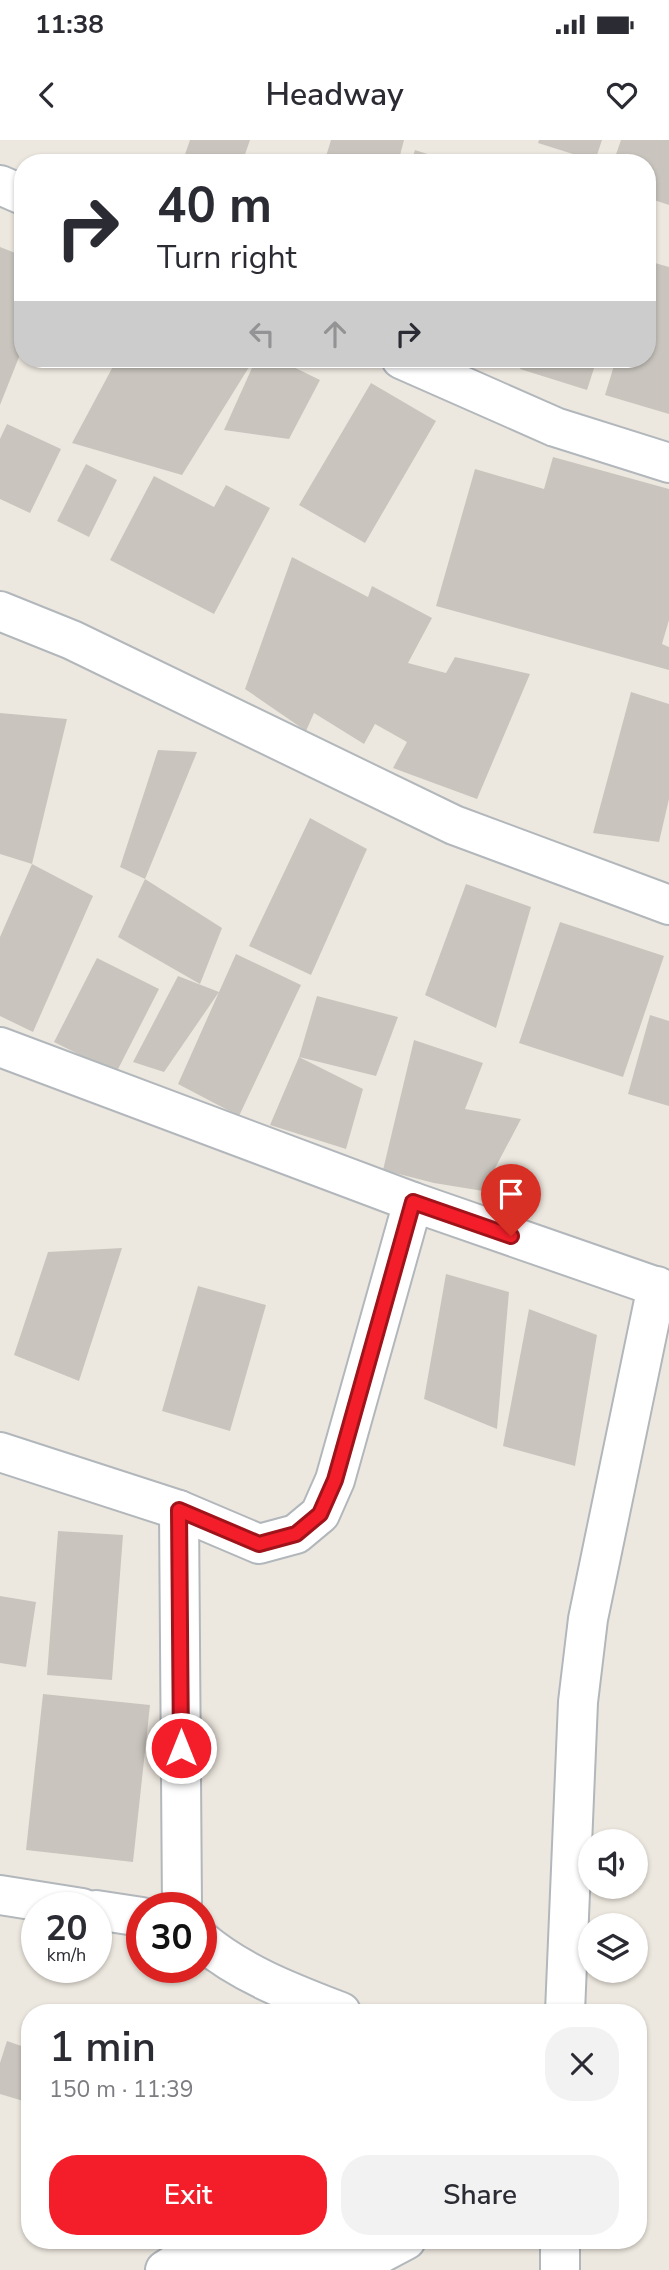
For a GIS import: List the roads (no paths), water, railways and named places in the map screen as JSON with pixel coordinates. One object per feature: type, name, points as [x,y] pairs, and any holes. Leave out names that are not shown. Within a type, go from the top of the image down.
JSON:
[{"type":"street","points":[[421,368],[555,427],[669,463]]},
{"type":"street","points":[[0,611],[72,640],[454,825],[669,905]]},
{"type":"street","points":[[0,1047],[413,1202],[663,1288],[587,1619],[578,1702],[565,2004]]},
{"type":"street","points":[[0,1452],[179,1510],[259,1544],[296,1534],[320,1514],[335,1480],[413,1202]]},
{"type":"street","points":[[179,1510],[182,1892]]},
{"type":"street","points":[[0,1895],[21,1898]]},
{"type":"street","points":[[217,1954],[287,1992],[319,2004]]},
{"type":"street","points":[[165,2270],[173,2265],[191,2261],[343,2267],[372,2259],[390,2249]]},
{"type":"street","points":[[560,2249],[560,2270]]}]
